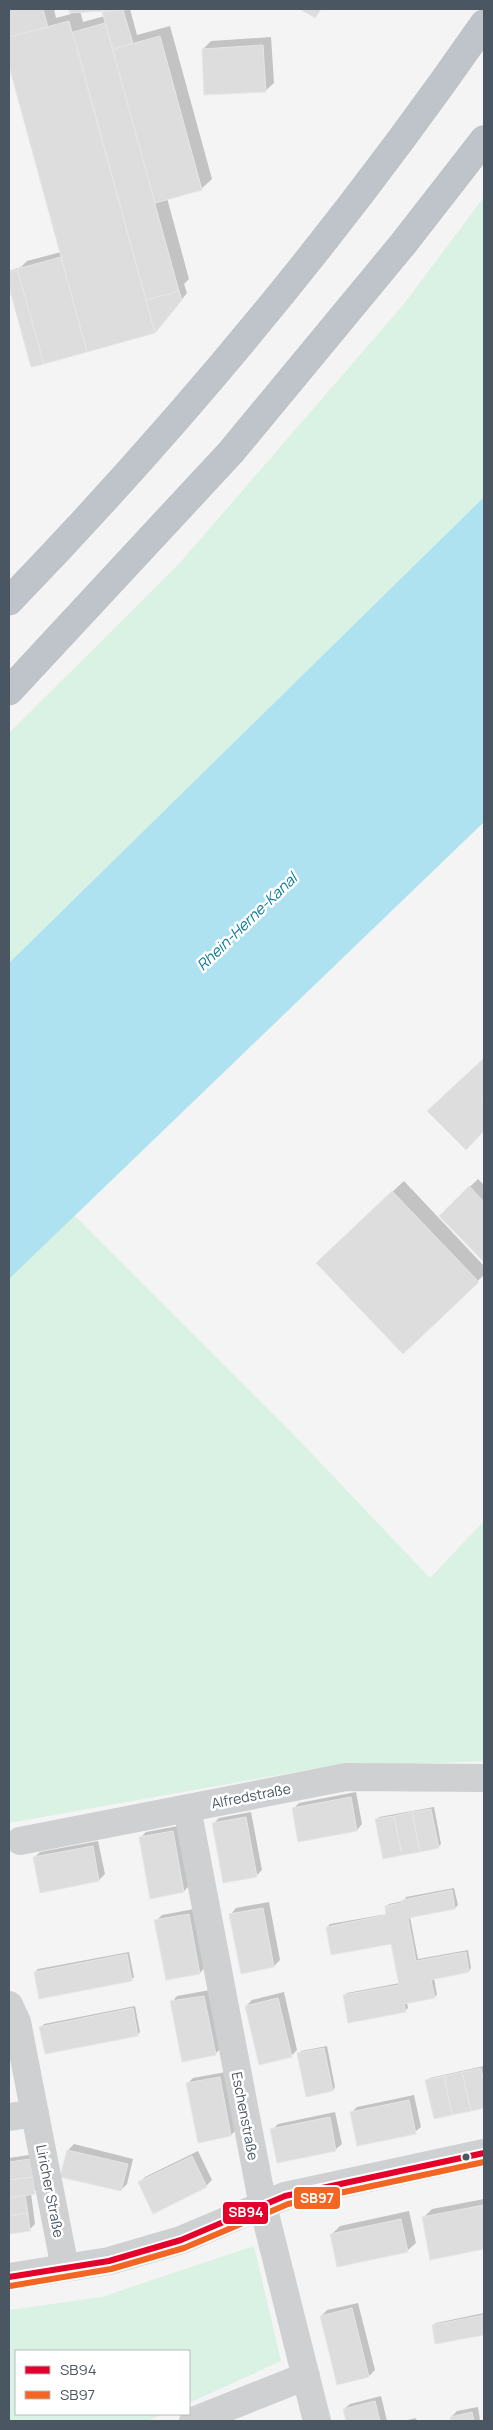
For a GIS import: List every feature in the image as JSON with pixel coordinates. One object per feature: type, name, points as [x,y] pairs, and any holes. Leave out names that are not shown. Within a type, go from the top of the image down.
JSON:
[{"type":"highway","points":[[9,601],[177,420],[426,108],[484,24]]},
{"type":"highway","points":[[9,691],[231,452],[403,244],[484,140]]},
{"type":"street","name":"Alfredstraße","points":[[20,1841],[346,1777],[484,1778]]},
{"type":"street","name":"Eschenstraße","points":[[187,1808],[263,2206],[317,2421]]},
{"type":"street","name":"Liricher Straße","points":[[9,2005],[17,2022],[22,2115],[65,2268]]},
{"type":"street","points":[[9,2277],[109,2261],[181,2240],[285,2196],[484,2153]]},
{"type":"street","points":[[193,2421],[306,2376]]},
{"type":"green space","points":[[484,197],[484,497],[9,963],[9,733],[178,565],[404,304]]},
{"type":"green space","points":[[73,1214],[294,1435],[430,1578],[484,1521],[484,1761],[318,1768],[9,1823],[9,1279]]},
{"type":"green space","points":[[254,2246],[281,2361],[190,2403],[190,2350],[15,2350],[15,2415],[162,2415],[147,2421],[9,2421],[9,2310],[102,2297]]},
{"type":"water","name":"Rhein-Herne-Kanal","points":[[484,497],[484,822],[9,1279],[9,963]]},
{"type":"building","points":[[9,9],[43,9],[48,27],[9,37]]},
{"type":"building","points":[[69,9],[139,9],[69,13]]},
{"type":"building","points":[[300,9],[321,9],[315,18]]},
{"type":"building","points":[[123,10],[133,43],[113,49],[102,12]]},
{"type":"building","points":[[69,21],[155,333],[87,352],[9,66],[9,37]]},
{"type":"building","points":[[105,23],[179,291],[146,300],[73,32]]},
{"type":"building","points":[[160,36],[202,190],[155,203],[113,49]]},
{"type":"building","points":[[263,45],[266,92],[204,95],[202,49]]},
{"type":"building","points":[[61,257],[87,352],[44,364],[17,269]]},
{"type":"building","points":[[17,269],[44,364],[31,367],[9,287],[9,272]]},
{"type":"building","points":[[179,291],[182,300],[155,333],[146,300]]},
{"type":"building","points":[[484,1058],[484,1097],[482,1099],[484,1102],[484,1131],[466,1150],[427,1111]]},
{"type":"building","points":[[469,1186],[484,1202],[484,1262],[439,1216]]},
{"type":"building","points":[[392,1191],[479,1282],[403,1354],[316,1263]]},
{"type":"building","points":[[351,1797],[357,1831],[298,1842],[292,1808]]},
{"type":"building","points":[[431,1809],[439,1848],[420,1852],[412,1812]]},
{"type":"building","points":[[412,1812],[420,1852],[402,1855],[394,1816]]},
{"type":"building","points":[[394,1816],[402,1855],[383,1859],[375,1819]]},
{"type":"building","points":[[246,1817],[257,1877],[223,1883],[212,1823]]},
{"type":"building","points":[[173,1831],[184,1892],[150,1899],[139,1837]]},
{"type":"building","points":[[93,1846],[99,1881],[40,1893],[33,1857]]},
{"type":"building","points":[[452,1890],[455,1909],[408,1918],[416,1961],[466,1952],[469,1972],[431,1980],[435,1998],[404,2004],[406,2012],[348,2023],[343,1995],[399,1985],[391,1944],[331,1955],[326,1927],[386,1915],[385,1906],[402,1903],[402,1900]]},
{"type":"building","points":[[263,1908],[274,1967],[241,1974],[229,1914]]},
{"type":"building","points":[[189,1914],[200,1974],[166,1980],[154,1920]]},
{"type":"building","points":[[127,1954],[132,1981],[39,1999],[34,1972]]},
{"type":"building","points":[[204,1996],[216,2055],[182,2062],[170,2001]]},
{"type":"building","points":[[278,1998],[292,2057],[259,2065],[245,2006]]},
{"type":"building","points":[[133,2008],[138,2036],[45,2054],[39,2027]]},
{"type":"building","points":[[324,2048],[333,2091],[306,2097],[297,2053]]},
{"type":"building","points":[[481,2068],[484,2083],[484,2108],[471,2111],[462,2072]]},
{"type":"building","points":[[462,2072],[471,2111],[452,2115],[444,2076]]},
{"type":"building","points":[[444,2076],[452,2115],[434,2119],[425,2080]]},
{"type":"building","points":[[220,2077],[231,2136],[198,2143],[186,2083]]},
{"type":"building","points":[[409,2100],[416,2134],[357,2146],[350,2112]]},
{"type":"building","points":[[330,2117],[336,2151],[277,2163],[270,2129]]},
{"type":"building","points":[[67,2150],[128,2164],[121,2191],[60,2177]]},
{"type":"building","points":[[192,2156],[207,2187],[153,2214],[138,2182]]},
{"type":"building","points":[[30,2159],[33,2177],[9,2180],[9,2162]]},
{"type":"building","points":[[33,2177],[35,2194],[9,2198],[9,2180]]},
{"type":"building","points":[[25,2195],[28,2213],[9,2216],[9,2198]]},
{"type":"building","points":[[484,2205],[484,2249],[430,2260],[422,2217]]},
{"type":"building","points":[[28,2213],[30,2231],[9,2234],[9,2216]]},
{"type":"building","points":[[401,2219],[408,2252],[337,2267],[330,2234]]},
{"type":"building","points":[[352,2308],[369,2377],[337,2385],[320,2316]]},
{"type":"building","points":[[484,2315],[484,2335],[435,2344],[432,2325]]},
{"type":"building","points":[[375,2401],[380,2421],[346,2421],[343,2409]]},
{"type":"building","points":[[472,2412],[474,2421],[451,2421],[450,2417]]},
{"type":"transit line","name":"SB94","points":[[9,2277],[109,2261],[181,2240],[285,2196],[484,2153]]},
{"type":"transit line","name":"SB97","points":[[10,2286],[111,2269],[184,2248],[288,2204],[484,2162]]}]
